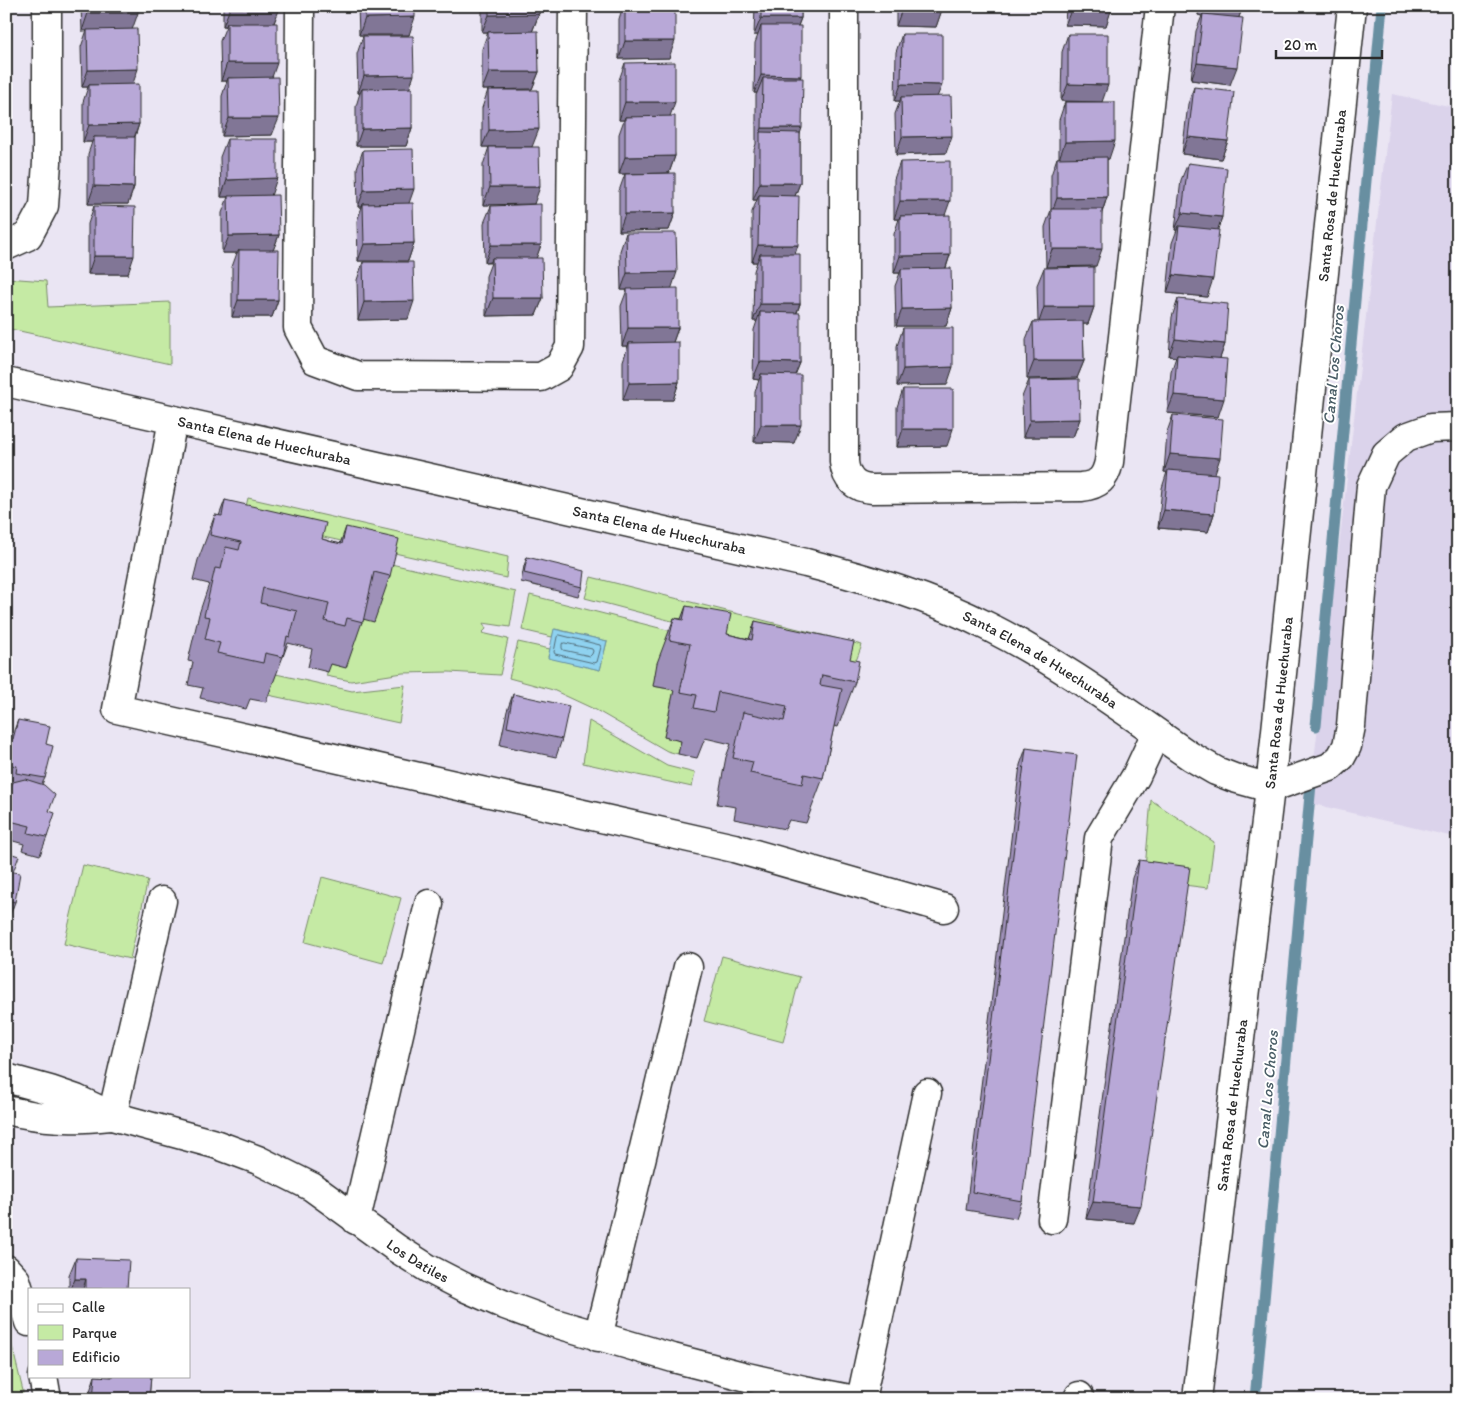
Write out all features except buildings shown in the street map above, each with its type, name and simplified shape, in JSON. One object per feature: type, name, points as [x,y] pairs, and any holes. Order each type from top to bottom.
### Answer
[{"type":"street","points":[[6,246],[28,236],[44,206],[47,162],[47,6]]},
{"type":"street","points":[[300,6],[298,328],[315,360],[358,376],[541,377],[559,367],[570,347],[574,6]]},
{"type":"street","points":[[844,6],[844,462],[845,472],[850,480],[856,486],[864,489],[1081,487],[1092,486],[1101,480],[1106,472],[1109,462],[1160,6]]},
{"type":"street","name":"Santa Rosa de Huechuraba","points":[[1197,1399],[1270,788],[1352,6]]},
{"type":"street","name":"Santa Elena de Huechuraba","points":[[6,382],[806,563],[894,588],[988,626],[1040,655],[1190,756],[1216,771],[1270,788]]},
{"type":"street","points":[[173,420],[117,710],[734,848],[944,908]]},
{"type":"street","points":[[1270,788],[1330,767],[1341,757],[1347,746],[1351,726],[1371,486],[1386,454],[1406,437],[1430,428],[1458,427]]},
{"type":"street","points":[[1052,1219],[1099,838],[1136,776],[1156,732]]},
{"type":"street","points":[[6,1110],[49,1118],[81,1119],[112,1116],[162,901]]},
{"type":"street","points":[[356,1220],[429,904]]},
{"type":"street","points":[[598,1337],[688,967]]},
{"type":"street","name":"Los Datiles","points":[[6,1078],[76,1099],[112,1116],[215,1144],[258,1160],[312,1187],[335,1202],[356,1220],[429,1269],[505,1305],[598,1337],[673,1358],[747,1377],[850,1399]]},
{"type":"street","points":[[861,1399],[927,1093]]},
{"type":"street","points":[[6,1269],[16,1280],[28,1319]]},
{"type":"street","points":[[43,1378],[47,1399]]},
{"type":"shaded area","points":[[1392,94],[1458,108],[1458,838],[1309,803]]},
{"type":"green space","points":[[6,278],[46,281],[48,307],[170,302],[170,364],[6,328]]},
{"type":"green space","points":[[248,498],[508,557],[506,578],[243,519]]},
{"type":"green space","points":[[333,551],[516,592],[510,627],[483,623],[486,629],[482,633],[508,639],[500,675],[449,672],[403,673],[351,681],[326,676],[330,664],[346,667]]},
{"type":"green space","points":[[591,577],[862,645],[853,669],[585,598]]},
{"type":"green space","points":[[530,595],[726,645],[653,686],[674,690],[664,737],[681,741],[678,754],[667,751],[596,710],[553,690],[509,678],[518,642],[550,649],[548,657],[600,670],[607,641],[555,629],[552,637],[522,630]]},
{"type":"green space","points":[[276,674],[352,691],[405,685],[399,723],[268,695]]},
{"type":"green space","points":[[589,721],[667,766],[695,773],[692,787],[583,763]]},
{"type":"green space","points":[[1151,800],[1214,842],[1208,888],[1144,880]]},
{"type":"green space","points":[[83,865],[148,880],[130,959],[64,944]]},
{"type":"green space","points":[[322,877],[401,898],[383,963],[305,942]]},
{"type":"green space","points":[[722,956],[800,977],[783,1042],[704,1021]]},
{"type":"green space","points":[[6,1321],[23,1391],[23,1399],[6,1399]]},
{"type":"water","points":[[554,629],[607,641],[600,670],[548,658]]},
{"type":"waterway","name":"Canal Los Choros","points":[[1316,726],[1382,6]]},
{"type":"waterway","name":"Canal Los Choros","points":[[1255,1399],[1311,784]]}]
